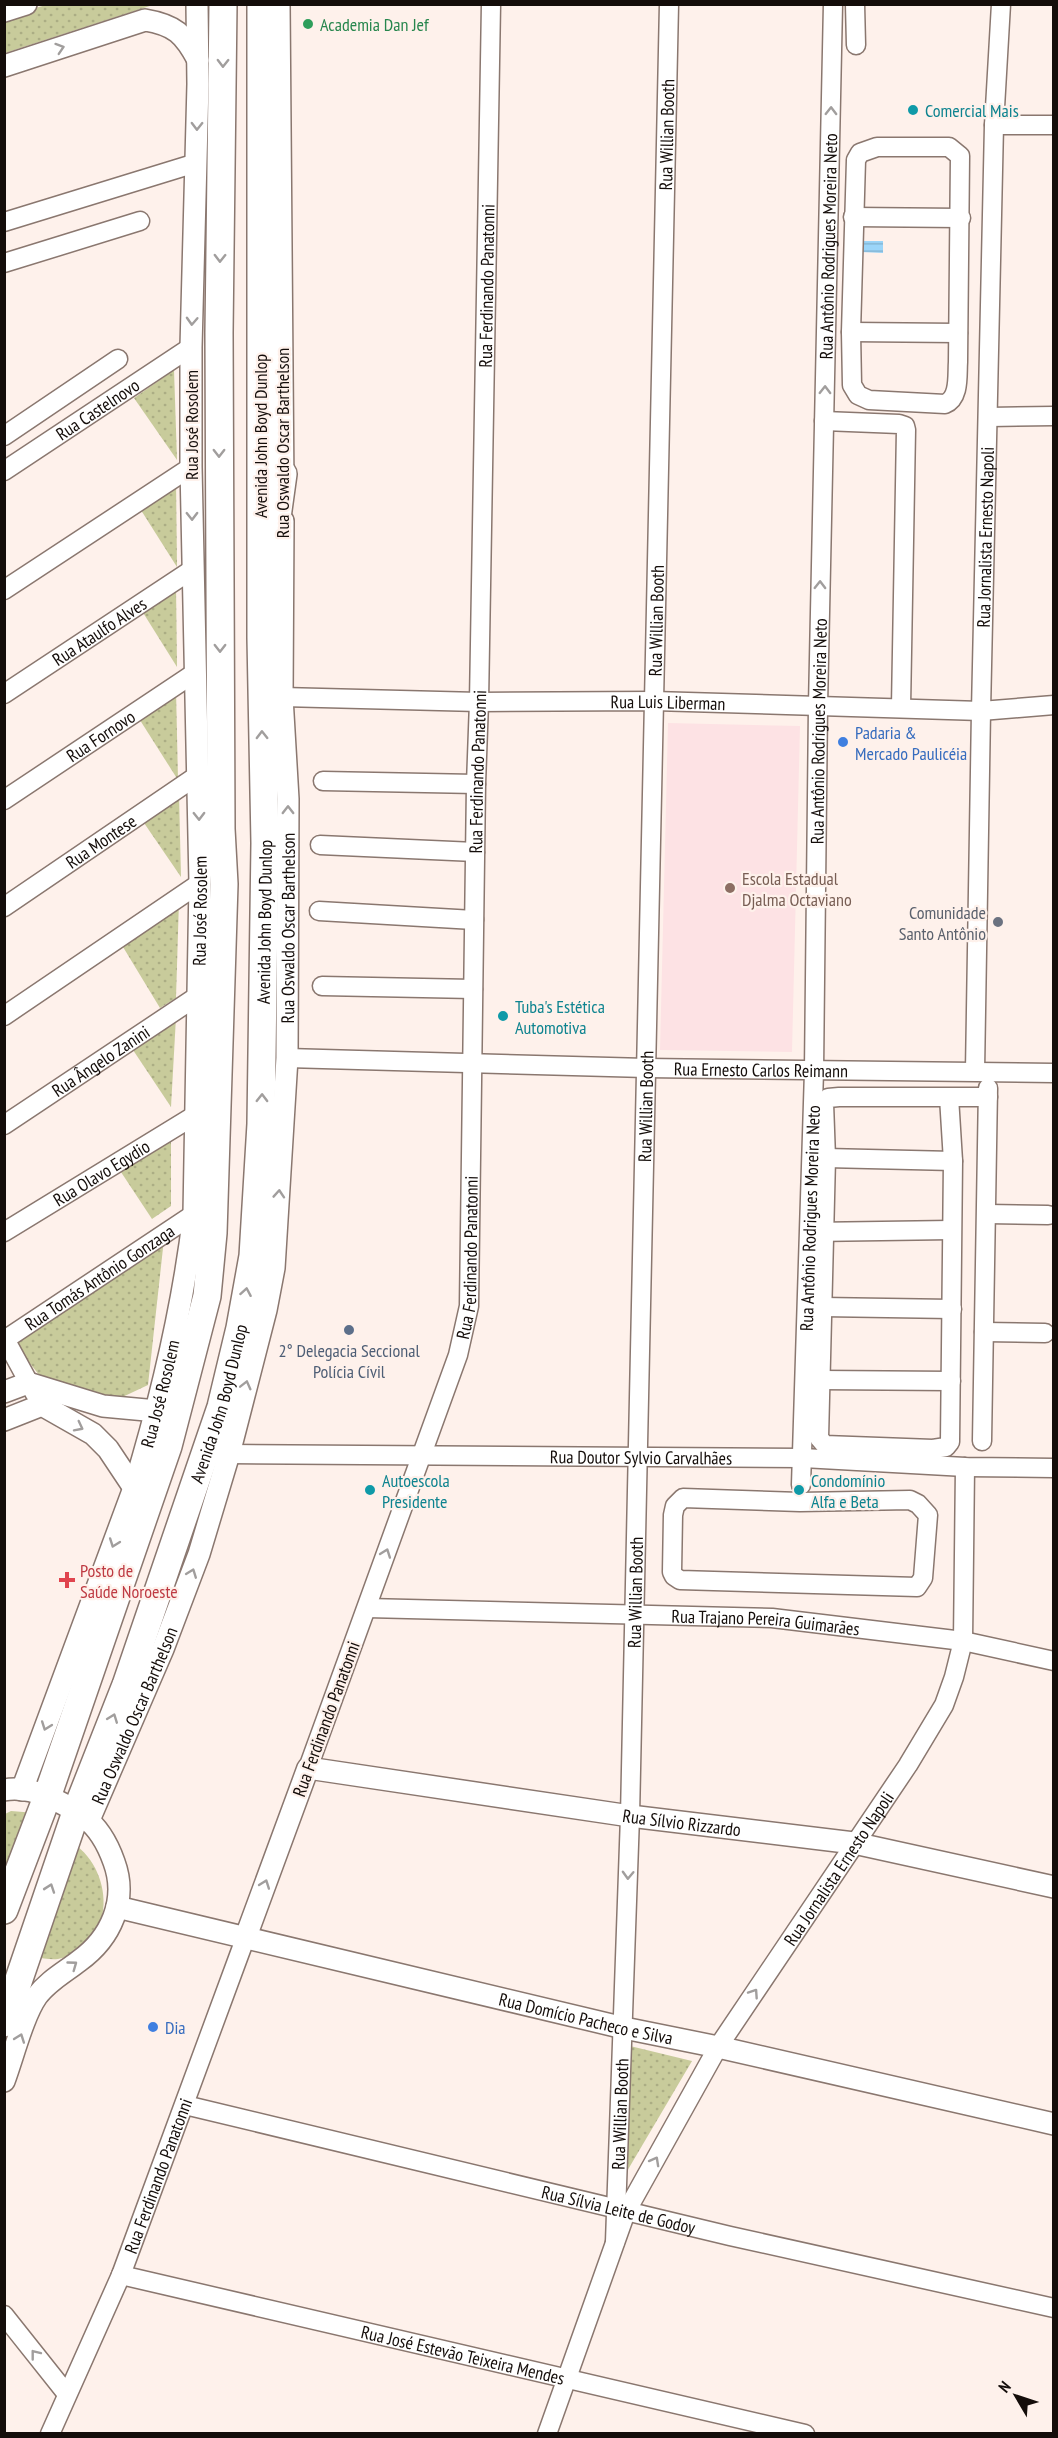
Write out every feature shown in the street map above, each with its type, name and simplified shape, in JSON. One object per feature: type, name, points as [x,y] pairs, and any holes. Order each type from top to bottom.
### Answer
[{"type":"main road","name":"Avenida John Boyd Dunlop","points":[[4,1910],[24,1792],[168,1446],[207,1296],[213,1233],[224,884],[221,830],[219,333],[224,4]]},
{"type":"main road","name":"Avenida John Boyd Dunlop","points":[[4,2023],[82,1816],[221,1407],[240,1328],[253,1256],[261,1124],[265,854],[261,638],[261,4]]},
{"type":"main road","points":[[261,638],[283,474]]},
{"type":"street","points":[[4,11],[26,4]]},
{"type":"street","name":"Rua José Rosolem","points":[[24,1792],[134,1488],[157,1411],[188,1265],[194,1214],[197,1114],[196,997],[200,883],[191,467],[197,4]]},
{"type":"street","name":"Rua Oswaldo Oscar Barthelson","points":[[82,1816],[167,1638],[199,1554],[229,1454],[266,1310],[274,1268],[287,1058],[288,799],[282,697],[283,474],[279,4]]},
{"type":"street","name":"Rua Ferdinando Panatonni","points":[[50,2433],[121,2274],[185,2105],[458,1355],[469,1306],[476,784],[491,4]]},
{"type":"street","name":"Rua Willian Booth","points":[[621,2210],[669,4]]},
{"type":"street","name":"Rua Antônio Rodrigues Moreira Neto","points":[[800,1494],[816,1232],[814,1071],[818,706],[833,4]]},
{"type":"street","points":[[855,4],[856,45]]},
{"type":"street","name":"Rua Jornalista Ernesto Napoli","points":[[982,1441],[988,1097],[982,1071],[981,711],[994,125],[1001,4]]},
{"type":"street","points":[[4,66],[146,20],[165,24],[175,29],[186,40],[198,61]]},
{"type":"street","points":[[994,125],[1053,125]]},
{"type":"street","points":[[877,147],[949,147],[960,156],[962,163],[956,389],[950,403],[868,400],[858,395],[852,385],[850,332],[853,217],[856,160],[860,153],[877,147]]},
{"type":"street","points":[[4,222],[196,163]]},
{"type":"street","points":[[853,217],[961,218]]},
{"type":"street","points":[[4,263],[140,221]]},
{"type":"street","points":[[828,277],[852,277]]},
{"type":"street","points":[[850,332],[958,333]]},
{"type":"street","name":"Rua Castelnovo","points":[[4,471],[191,347]]},
{"type":"street","points":[[4,436],[118,359]]},
{"type":"street","points":[[989,411],[1053,405]]},
{"type":"street","points":[[989,411],[1053,416]]},
{"type":"street","points":[[824,421],[905,426],[901,707]]},
{"type":"street","points":[[4,590],[191,467]]},
{"type":"street","name":"Rua Ataulfo Alves","points":[[4,694],[193,569]]},
{"type":"street","name":"Rua Fornovo","points":[[4,800],[196,672]]},
{"type":"street","name":"Rua Luis Liberman","points":[[282,697],[479,702],[654,701],[981,711],[1053,705]]},
{"type":"street","name":"Rua Montese","points":[[4,907],[198,775]]},
{"type":"street","points":[[323,781],[476,784]]},
{"type":"street","points":[[320,845],[475,852]]},
{"type":"street","points":[[4,1016],[200,883]]},
{"type":"street","points":[[319,911],[474,920]]},
{"type":"street","points":[[322,986],[473,988]]},
{"type":"street","name":"Rua Ângelo Zanini","points":[[4,1125],[196,997]]},
{"type":"street","name":"Rua Ernesto Carlos Reimann","points":[[287,1058],[646,1068],[1053,1073]]},
{"type":"street","points":[[949,1096],[953,1161],[950,1442],[945,1447],[933,1449],[822,1443],[819,1438],[822,1307],[816,1232],[826,1158],[824,1107],[828,1098],[949,1096],[988,1097]]},
{"type":"street","name":"Rua Olavo Egydio","points":[[4,1232],[197,1114]]},
{"type":"street","points":[[826,1158],[953,1161]]},
{"type":"street","name":"Rua Tomás Antônio Gonzaga","points":[[5,1338],[194,1214]]},
{"type":"street","points":[[987,1214],[1048,1215]]},
{"type":"street","points":[[816,1232],[951,1230]]},
{"type":"street","points":[[822,1307],[952,1309]]},
{"type":"street","points":[[984,1332],[1045,1333]]},
{"type":"street","points":[[5,1338],[42,1405],[93,1434],[108,1449],[134,1488]]},
{"type":"street","points":[[820,1380],[951,1382]]},
{"type":"street","points":[[4,1392],[28,1383],[103,1406],[157,1411]]},
{"type":"street","points":[[4,1420],[42,1405]]},
{"type":"street","name":"Rua Doutor Sylvio Carvalhães","points":[[229,1454],[803,1458],[965,1467],[1053,1468]]},
{"type":"street","name":"Rua Jornalista Ernesto Napoli","points":[[547,2433],[615,2242],[621,2210],[718,2047],[944,1705],[963,1641],[965,1467]]},
{"type":"street","points":[[800,1494],[910,1500],[918,1504],[928,1515],[925,1568],[921,1584],[917,1587],[688,1581],[674,1576],[672,1566],[673,1515],[680,1499],[800,1494]]},
{"type":"street","name":"Rua Trajano Pereira Guimarães","points":[[367,1608],[772,1617],[963,1641],[1053,1661]]},
{"type":"street","name":"Rua Sílvio Rizzardo","points":[[308,1768],[630,1816],[854,1844],[1053,1887]]},
{"type":"street","points":[[4,2081],[32,2006],[44,1988],[97,1945],[113,1922],[120,1894],[118,1871],[105,1840],[82,1816],[24,1792]]},
{"type":"street","name":"Rua Domício Pacheco e Silva","points":[[117,1907],[624,2028],[718,2047],[1053,2124]]},
{"type":"street","name":"Rua Sílvia Leite de Godoy","points":[[185,2105],[621,2210],[1053,2308]]},
{"type":"street","name":"Rua José Estevão Teixeira Mendes","points":[[121,2274],[805,2433]]},
{"type":"street","points":[[4,2315],[66,2393]]},
{"type":"shaded area","name":"Escola Estadual Djalma Octaviano","points":[[668,723],[800,726],[792,1052],[660,1050]]},
{"type":"green space","points":[[46,5],[153,5],[5,53],[4,17]]},
{"type":"green space","points":[[174,370],[177,460],[134,398]]},
{"type":"green space","points":[[176,480],[177,567],[139,507]]},
{"type":"green space","points":[[176,586],[177,667],[142,611]]},
{"type":"green space","points":[[176,690],[178,780],[138,717]]},
{"type":"green space","points":[[179,794],[181,877],[142,820]]},
{"type":"green space","points":[[179,900],[176,998],[160,1008],[120,942]]},
{"type":"green space","points":[[176,1017],[171,1107],[131,1047]]},
{"type":"green space","points":[[171,1126],[171,1206],[152,1219],[115,1163]]},
{"type":"green space","points":[[164,1239],[148,1385],[114,1401],[43,1380],[14,1343]]},
{"type":"green space","points":[[11,1811],[36,1813],[5,1902],[5,1814]]},
{"type":"green space","points":[[73,1843],[87,1856],[97,1872],[103,1890],[103,1909],[99,1926],[91,1941],[77,1952],[58,1959],[35,1957]]},
{"type":"green space","points":[[630,2046],[692,2061],[623,2178]]},
{"type":"water","points":[[862,241],[883,241],[883,253],[861,252]]},
{"type":"place","name":"Academia Dan Jef","points":[[308,24]]},
{"type":"place","name":"Comercial Mais","points":[[913,110]]},
{"type":"place","name":"Padaria & Mercado Paulicéia","points":[[843,742]]},
{"type":"place","name":"Escola Estadual Djalma Octaviano","points":[[730,888]]},
{"type":"place","name":"Comunidade Santo Antônio","points":[[998,922]]},
{"type":"place","name":"Tuba's Estética Automotiva","points":[[503,1016]]},
{"type":"place","name":"2° Delegacia Seccional Polícia Cívil","points":[[349,1330]]},
{"type":"place","name":"Autoescola Presidente","points":[[370,1490]]},
{"type":"place","name":"Condomínio Alfa e Beta","points":[[799,1490]]},
{"type":"place","name":"Posto de Saúde Noroeste","points":[[67,1580]]},
{"type":"place","name":"Dia","points":[[153,2027]]}]
